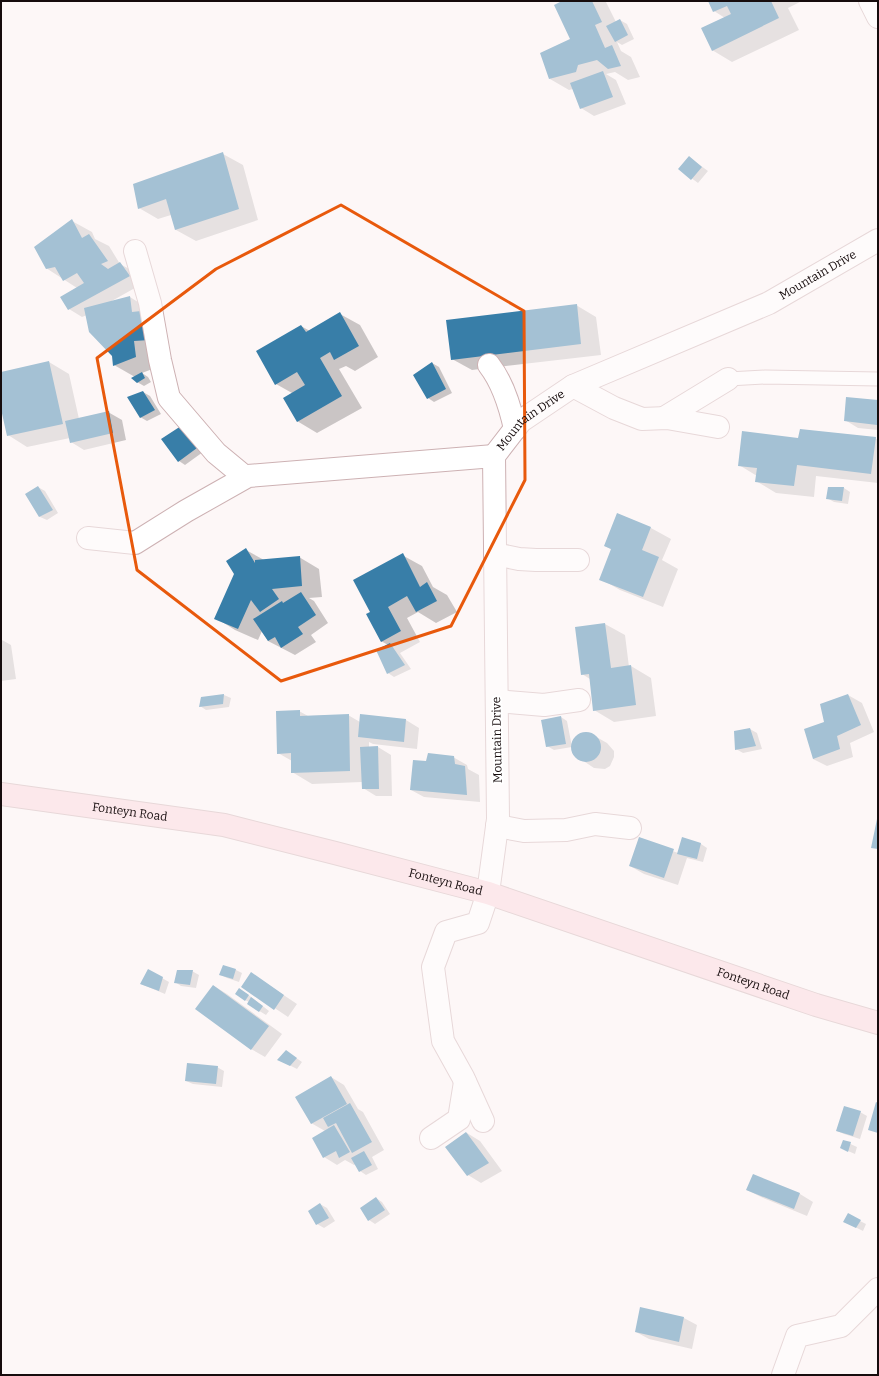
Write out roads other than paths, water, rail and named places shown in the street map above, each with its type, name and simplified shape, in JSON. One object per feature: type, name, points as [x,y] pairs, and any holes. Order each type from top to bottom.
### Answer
[{"type":"street","points":[[870,1],[878,17]]},
{"type":"street","name":"Mountain Drive","points":[[465,1082],[443,1041],[432,967],[446,932],[478,923],[488,893],[498,819],[494,456],[521,421],[573,386],[769,303],[878,240]]},
{"type":"street","points":[[135,251],[150,303],[160,360],[170,398],[216,454],[245,477]]},
{"type":"street","points":[[489,365],[501,384],[511,410],[515,429]]},
{"type":"street","points":[[664,418],[728,379]]},
{"type":"street","points":[[573,386],[614,408],[642,419],[664,418],[718,427]]},
{"type":"street","points":[[88,538],[135,543],[186,511],[248,476],[494,456]]},
{"type":"street","points":[[495,554],[519,559],[578,560]]},
{"type":"street","points":[[496,701],[544,705],[579,700]]},
{"type":"street","name":"Fonteyn Road","points":[[1,794],[224,825],[488,893],[816,1005],[878,1023]]},
{"type":"street","points":[[497,826],[524,831],[566,830],[595,824],[630,828]]},
{"type":"street","points":[[465,1082],[483,1121]]},
{"type":"street","points":[[431,1138],[459,1119],[465,1082]]},
{"type":"street","points":[[783,1375],[797,1336],[841,1326],[878,1289]]},
{"type":"lane","points":[[728,379],[765,377],[878,379]]}]
